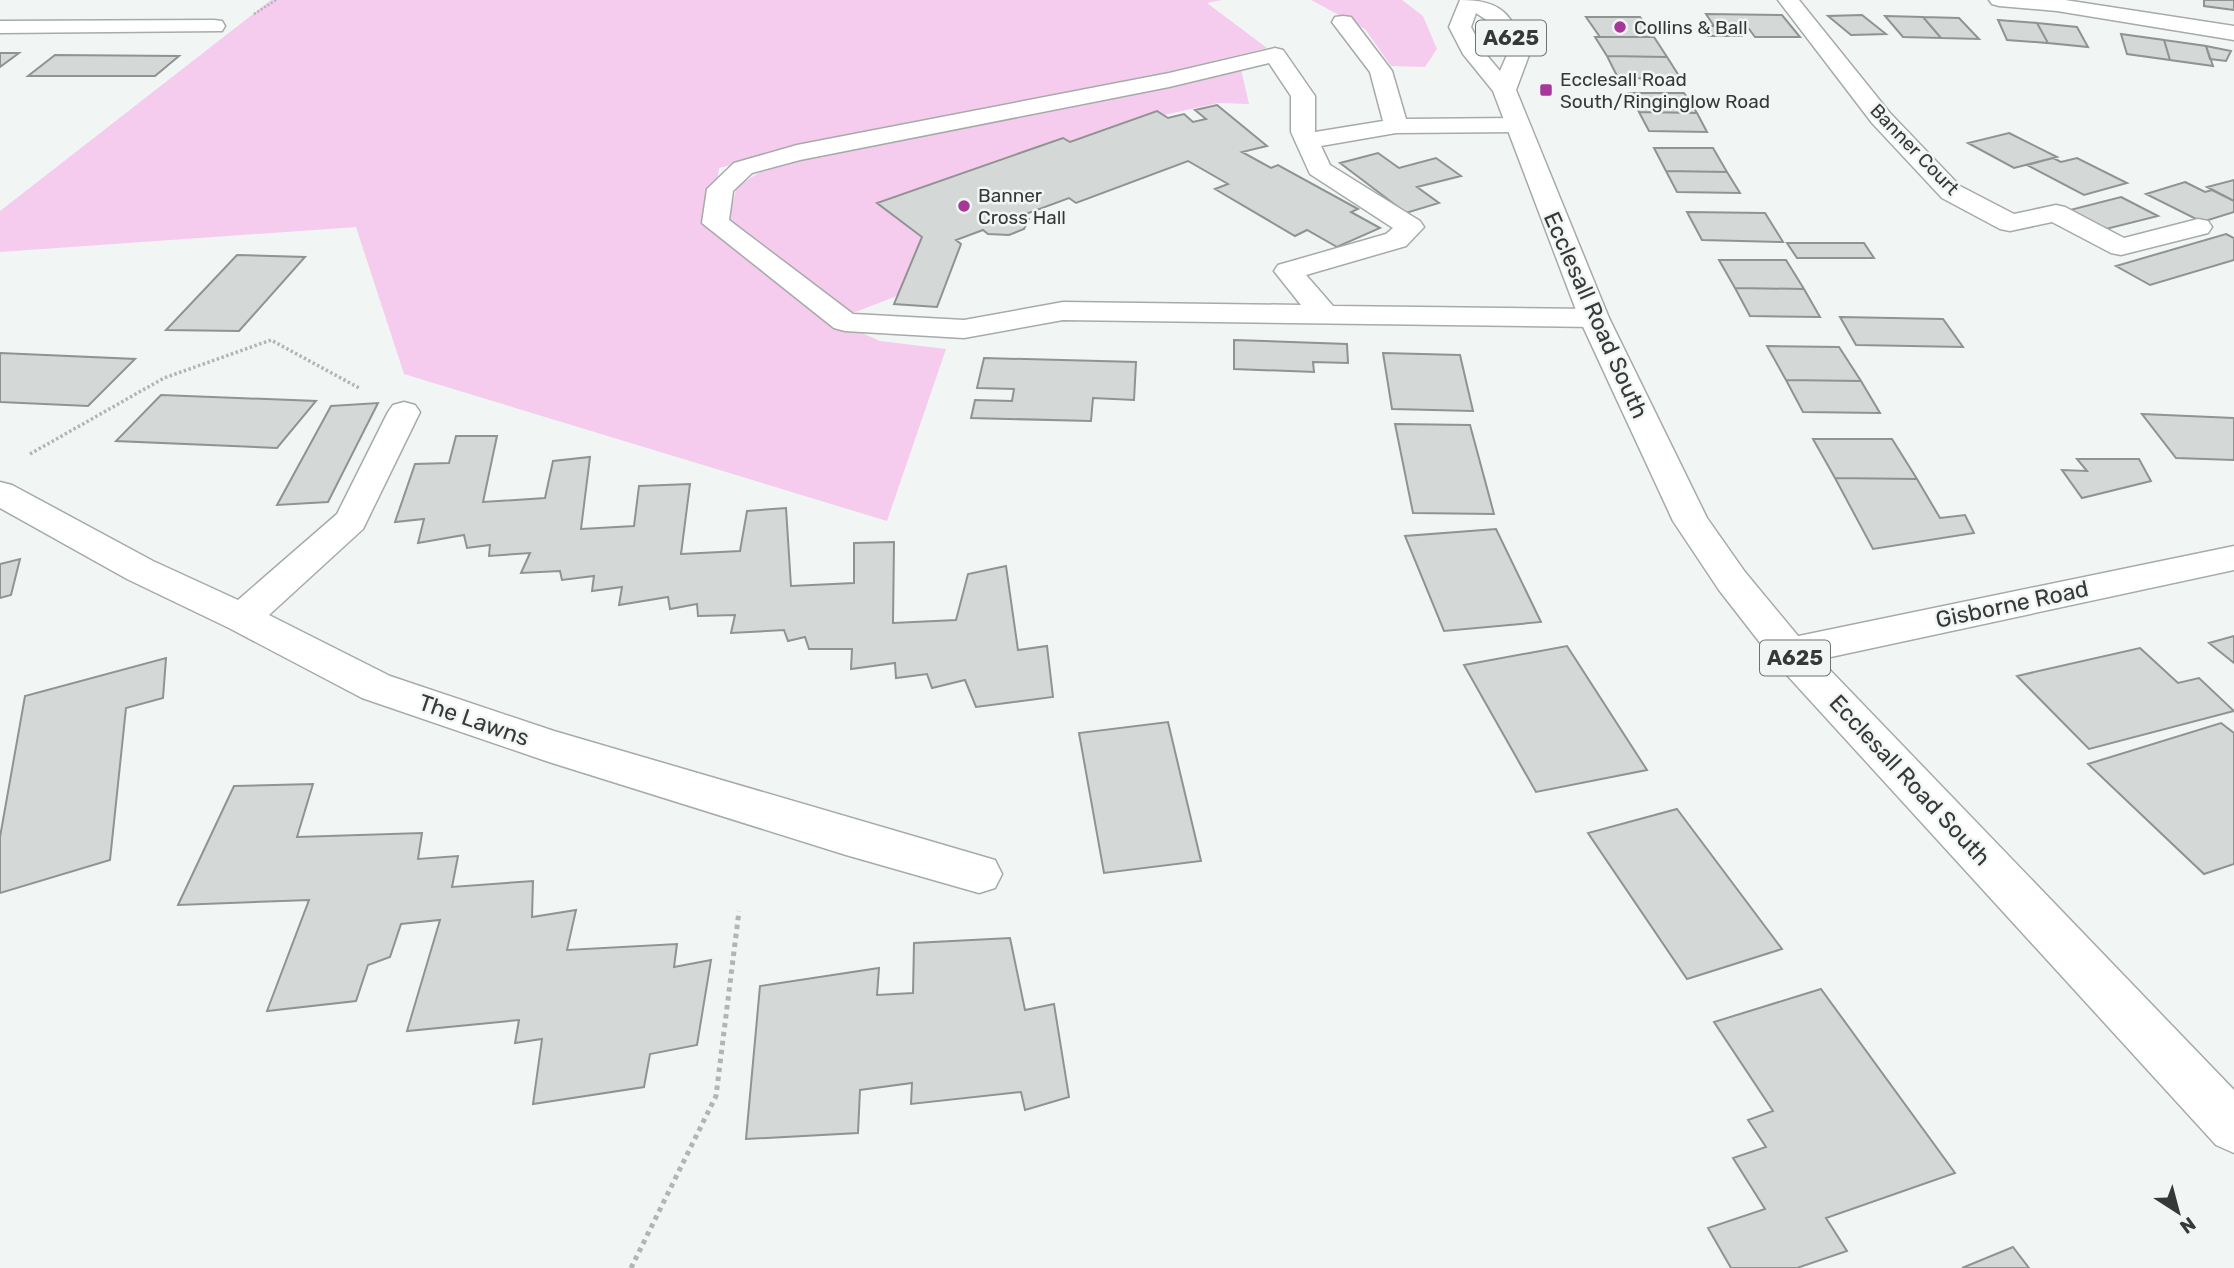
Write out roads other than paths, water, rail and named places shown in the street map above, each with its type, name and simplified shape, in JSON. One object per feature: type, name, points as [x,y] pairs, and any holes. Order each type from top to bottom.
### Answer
[{"type":"street","name":"Ecclesall Road South","points":[[1510,108],[1518,55],[1503,22],[1470,0],[1460,27],[1474,54],[1510,108],[1594,318],[1691,521],[1732,581],[1789,652],[2234,1126]]},
{"type":"street","name":"Banner Court","points":[[1788,0],[1881,118],[1951,192],[2010,222],[2056,213],[2121,247],[2198,227]]},
{"type":"street","points":[[1999,0],[2070,7],[2234,33]]},
{"type":"street","points":[[1343,22],[1381,71],[1396,126]]},
{"type":"street","points":[[0,27],[214,26]]},
{"type":"street","points":[[1324,314],[1288,271],[1396,240],[1410,227],[1319,169],[1303,132],[1303,96],[1275,55],[1169,80],[797,153],[743,168],[720,189],[715,223],[845,322],[964,329],[1063,311],[1594,318]]},
{"type":"street","points":[[1307,141],[1510,108]]},
{"type":"street","points":[[242,618],[351,521],[404,412]]},
{"type":"street","name":"The Lawns","points":[[0,493],[140,570],[242,618],[376,687],[562,750],[846,837],[979,874]]},
{"type":"street","name":"Gisborne Road","points":[[1789,652],[2234,558]]},
{"type":"place","name":"Collins & Ball","points":[[1620,27]]},
{"type":"place","name":"Ecclesall Road South/Ringinglow Road","points":[[1546,90]]},
{"type":"place","name":"Banner Cross Hall","points":[[964,206]]}]
